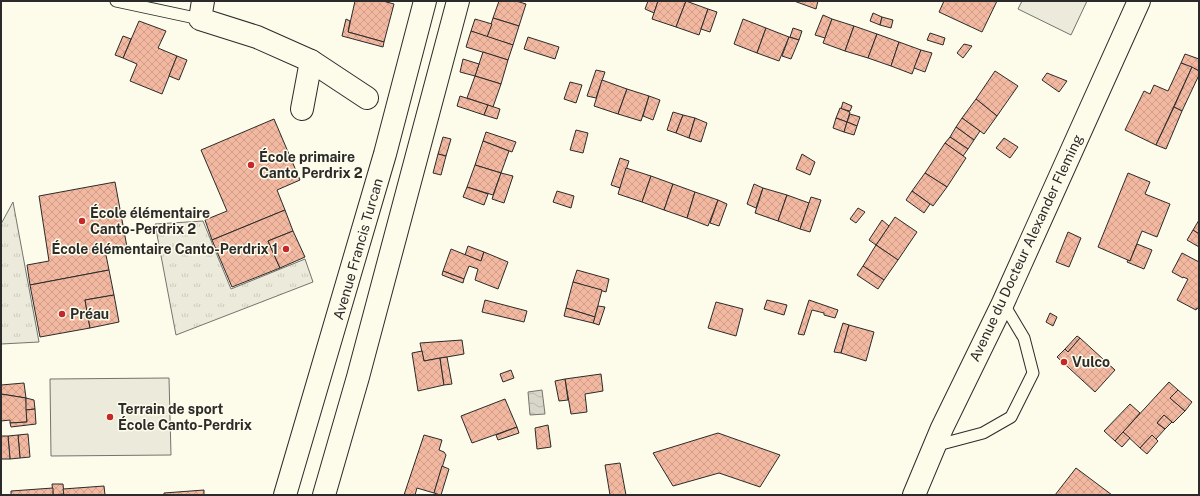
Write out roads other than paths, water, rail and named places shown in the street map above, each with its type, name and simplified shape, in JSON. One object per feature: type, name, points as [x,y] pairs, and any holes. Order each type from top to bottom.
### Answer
[{"type":"main road","name":"Avenue Francis Turcan","points":[[285,495],[385,154],[425,1]]},
{"type":"main road","points":[[324,495],[358,377],[458,1]]},
{"type":"main road","name":"Avenue du Docteur Alexander Fleming","points":[[914,495],[934,446],[1003,303],[1139,1]]},
{"type":"main road","points":[[202,10],[311,61],[367,98]]},
{"type":"main road","points":[[302,109],[311,61]]},
{"type":"lane","points":[[116,1],[202,10]]},
{"type":"lane","points":[[934,446],[983,433],[1011,417],[1033,373],[1024,338],[1003,303]]},
{"type":"water","points":[[542,390],[545,414],[530,415],[528,392]]},
{"type":"place","name":"École primaire Canto Perdrix 2","points":[[251,165]]},
{"type":"place","name":"École élémentaire Canto-Perdrix 2","points":[[82,221]]},
{"type":"place","name":"École élémentaire Canto-Perdrix 1","points":[[286,249]]},
{"type":"place","name":"Préau","points":[[62,314]]},
{"type":"place","name":"Vulco","points":[[1064,362]]},
{"type":"place","name":"Terrain de sport École Canto-Perdrix","points":[[110,417]]}]
